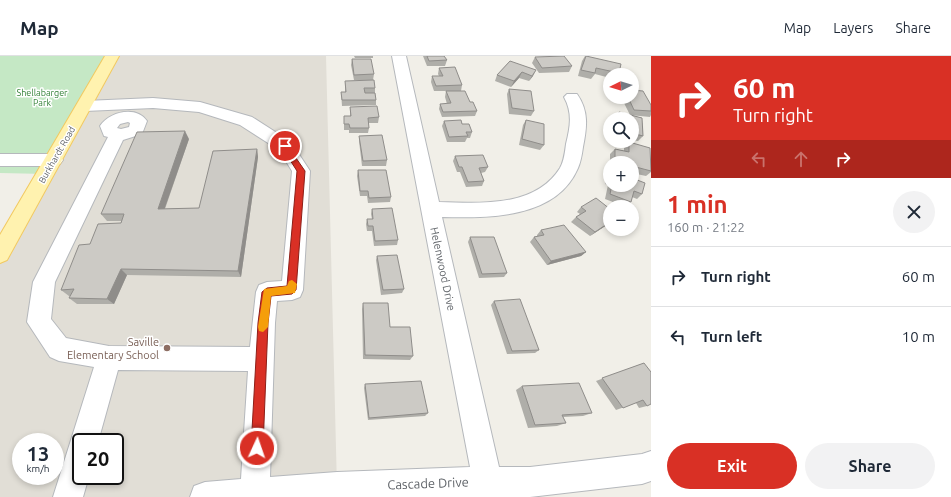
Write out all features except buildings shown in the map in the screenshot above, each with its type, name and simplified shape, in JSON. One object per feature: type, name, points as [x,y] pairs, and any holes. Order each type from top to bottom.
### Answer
[{"type":"main road","name":"Burkhardt Road","points":[[0,254],[112,56]]},
{"type":"street","name":"Helenwood Drive","points":[[399,56],[488,482]]},
{"type":"street","points":[[431,210],[479,210],[502,208],[533,201],[546,194],[561,182],[569,170],[579,125],[579,112],[572,97]]},
{"type":"street","points":[[255,493],[267,292],[292,290],[301,171],[285,146],[246,121],[200,107],[153,103],[129,110],[108,126],[110,132],[117,135],[44,282],[40,322],[59,349],[109,358],[262,359]]},
{"type":"street","points":[[85,106],[129,110]]},
{"type":"street","points":[[0,160],[54,160]]},
{"type":"street","points":[[87,433],[109,358]]},
{"type":"street","name":"Cascade Drive","points":[[205,497],[345,487],[456,482],[530,482],[642,469],[651,466]]},
{"type":"street","points":[[68,497],[72,483]]},
{"type":"shaded area","name":"Saville Elementary School","points":[[112,56],[326,56],[337,487],[205,497],[0,497],[0,254]]},
{"type":"green space","name":"Shellabarger Park","points":[[0,56],[112,56],[46,174],[0,173]]},
{"type":"slow traffic","points":[[263,327],[267,292],[292,290],[292,284]]},
{"type":"place","name":"Saville Elementary School","points":[[167,348]]},
{"type":"route","points":[[257,448],[263,323],[267,292],[292,290],[301,171],[285,146]]}]
